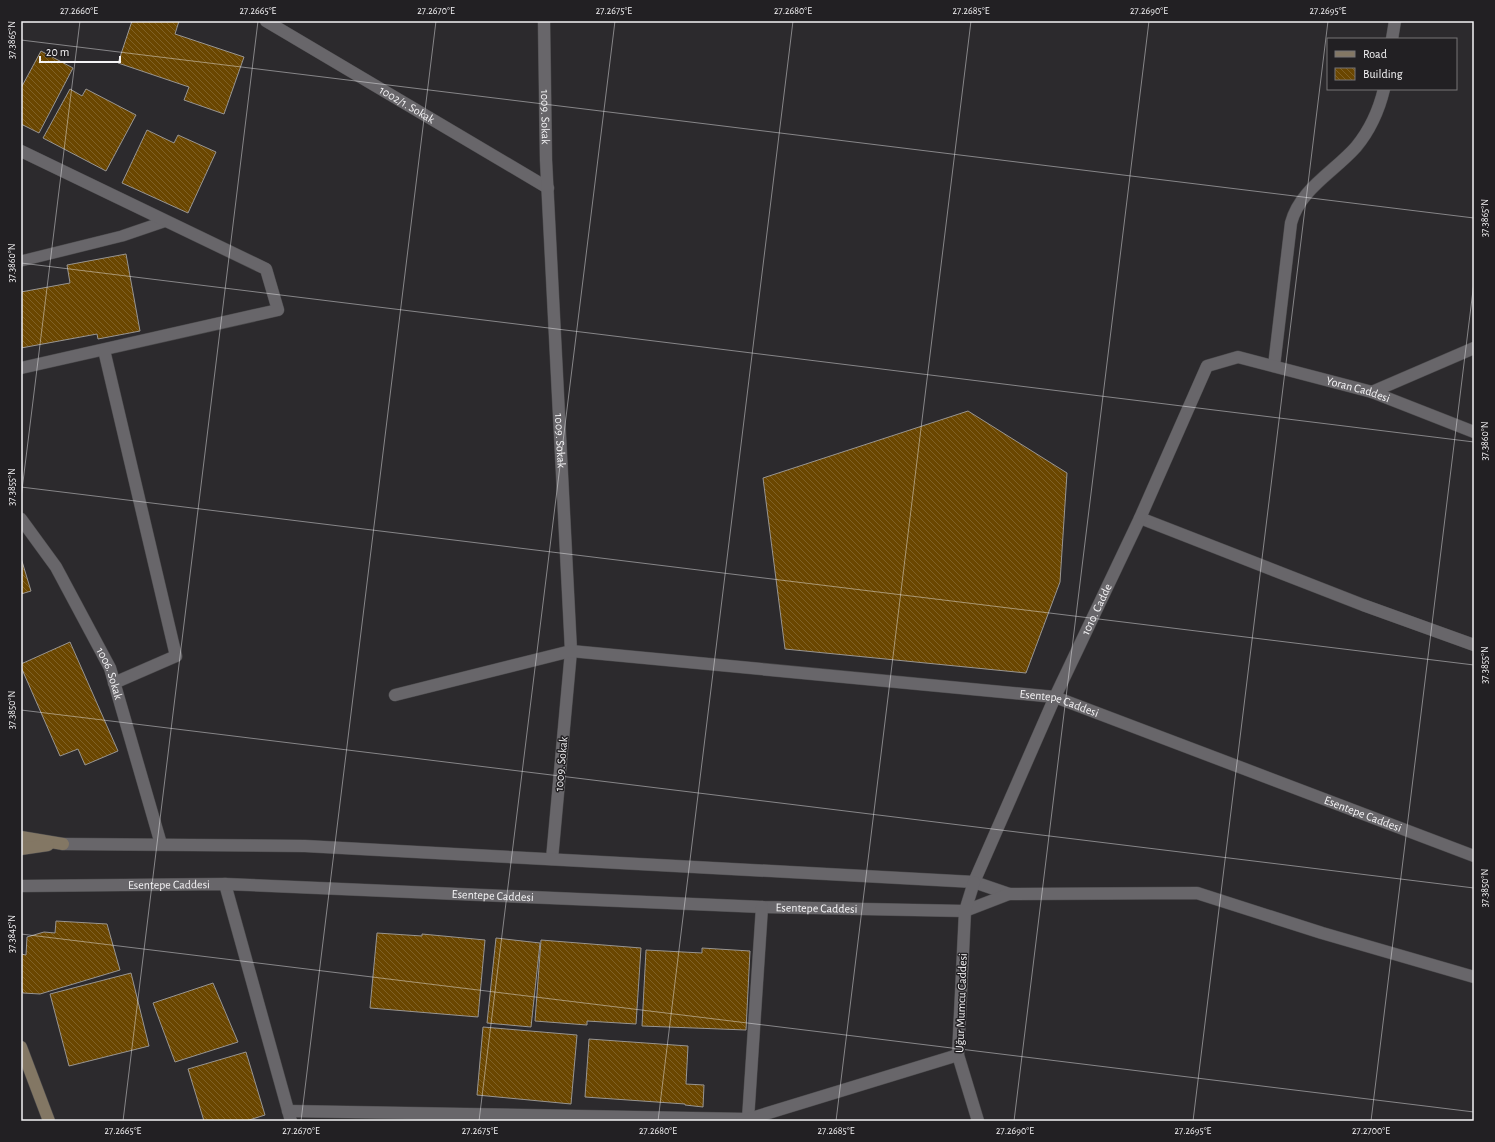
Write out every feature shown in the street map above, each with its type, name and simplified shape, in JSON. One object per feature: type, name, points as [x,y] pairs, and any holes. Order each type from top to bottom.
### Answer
[{"type":"main road","points":[[21,837],[63,844]]},
{"type":"main road","points":[[21,849],[63,844]]},
{"type":"main road","points":[[21,1047],[49,1121]]},
{"type":"street","name":"1002/1. Sokak","points":[[267,21],[548,188]]},
{"type":"street","name":"1009. Sokak","points":[[544,21],[546,160],[571,651],[552,859]]},
{"type":"street","points":[[1392,38],[1395,21]]},
{"type":"street","points":[[1274,366],[1291,223],[1294,213],[1304,195],[1356,146],[1368,129],[1378,110],[1384,90]]},
{"type":"street","points":[[21,151],[266,269],[278,310],[21,368]]},
{"type":"street","points":[[1372,392],[1474,348]]},
{"type":"street","points":[[104,350],[176,656],[114,683]]},
{"type":"street","name":"Yoran Caddesi","points":[[1238,357],[1372,392],[1474,432]]},
{"type":"street","name":"1010. Cadde","points":[[974,882],[1055,697],[1140,518],[1207,366],[1238,357]]},
{"type":"street","points":[[1140,518],[1363,605],[1474,645]]},
{"type":"street","name":"1006. Sokak","points":[[21,519],[56,567],[110,668],[161,844]]},
{"type":"street","name":"Esentepe Caddesi","points":[[395,695],[571,651],[1055,697],[1474,856]]},
{"type":"street","points":[[63,844],[305,846],[552,859],[974,882],[1009,894],[1198,893],[1322,933],[1474,977]]},
{"type":"street","name":"Uğur Mumcu Caddesi","points":[[974,882],[965,911],[958,1055],[978,1121]]},
{"type":"street","points":[[225,884],[290,1116],[744,1120],[958,1055]]},
{"type":"street","name":"Esentepe Caddesi","points":[[21,886],[225,884],[762,906],[965,911]]},
{"type":"street","points":[[965,911],[1009,894]]},
{"type":"street","points":[[744,1120],[762,906]]},
{"type":"lane","points":[[21,261],[122,236],[166,221]]},
{"type":"building","points":[[132,21],[179,21],[175,34],[244,57],[224,114],[184,100],[189,87],[118,63]]},
{"type":"building","points":[[41,51],[73,68],[39,133],[21,124],[21,88]]},
{"type":"building","points":[[70,89],[82,96],[86,89],[136,115],[106,171],[43,138]]},
{"type":"building","points":[[147,130],[174,143],[178,135],[216,152],[188,213],[122,183]]},
{"type":"building","points":[[126,254],[140,331],[98,339],[97,334],[21,348],[21,292],[70,283],[67,265]]},
{"type":"building","points":[[968,411],[1067,473],[1060,582],[1026,673],[785,649],[763,478]]},
{"type":"building","points":[[21,558],[31,591],[21,594]]},
{"type":"building","points":[[70,642],[118,751],[85,765],[78,749],[60,756],[21,667],[21,664]]},
{"type":"building","points":[[56,921],[107,924],[120,970],[40,994],[23,993],[21,987],[21,954],[26,955],[27,937],[44,932],[55,933]]},
{"type":"building","points":[[377,933],[422,936],[422,934],[485,940],[478,1017],[370,1008]]},
{"type":"building","points":[[496,938],[540,943],[531,1027],[487,1023]]},
{"type":"building","points":[[541,940],[641,948],[636,1024],[587,1021],[587,1025],[535,1021]]},
{"type":"building","points":[[702,948],[750,951],[746,1030],[642,1026],[646,950],[702,953]]},
{"type":"building","points":[[131,973],[149,1046],[69,1066],[50,994]]},
{"type":"building","points":[[213,983],[238,1042],[175,1062],[153,1003]]},
{"type":"building","points":[[483,1027],[577,1035],[571,1104],[477,1095]]},
{"type":"building","points":[[589,1039],[688,1046],[686,1084],[704,1085],[703,1107],[685,1104],[585,1097]]},
{"type":"building","points":[[246,1052],[265,1115],[246,1121],[204,1121],[188,1069]]}]
